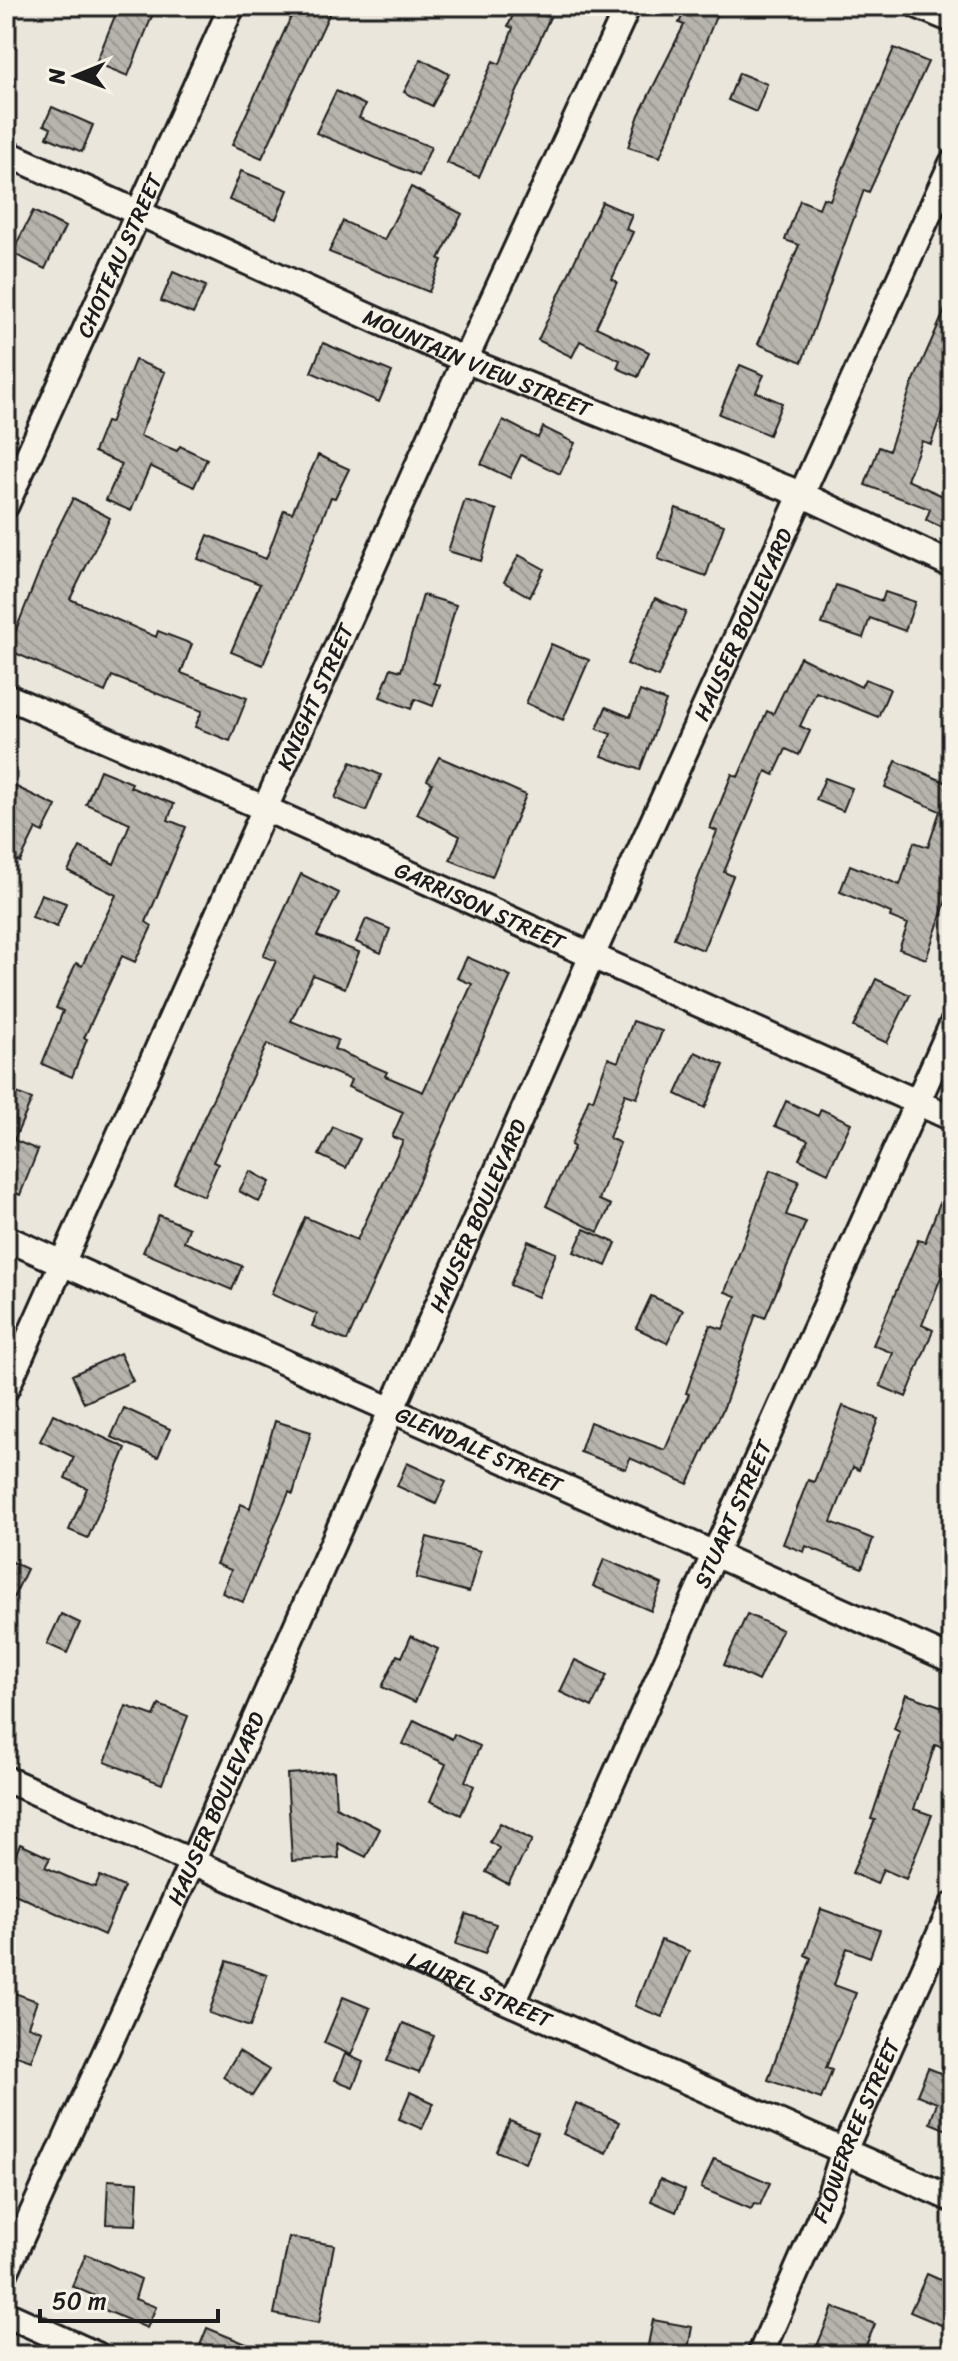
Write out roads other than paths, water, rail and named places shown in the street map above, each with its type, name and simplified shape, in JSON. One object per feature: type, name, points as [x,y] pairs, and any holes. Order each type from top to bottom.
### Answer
[{"type":"street","name":"CHOTEAU STREET","points":[[6,505],[232,6]]},
{"type":"street","name":"KNIGHT STREET","points":[[6,1389],[465,360],[628,6]]},
{"type":"street","points":[[918,6],[952,20]]},
{"type":"street","name":"MOUNTAIN VIEW STREET","points":[[6,153],[465,360],[803,495],[952,565]]},
{"type":"street","name":"HAUSER BOULEVARD","points":[[6,2271],[192,1862],[389,1408],[952,163]]},
{"type":"street","name":"GARRISON STREET","points":[[6,696],[266,809],[952,1118]]},
{"type":"street","name":"STUART STREET","points":[[513,2003],[952,1025]]},
{"type":"street","name":"GLENDALE STREET","points":[[6,1238],[952,1660]]},
{"type":"street","name":"LAUREL STREET","points":[[6,1779],[952,2199]]},
{"type":"street","name":"FLOWERREE STREET","points":[[760,2355],[829,2197],[843,2153],[952,1906]]},
{"type":"street","points":[[6,2314],[97,2355]]}]
